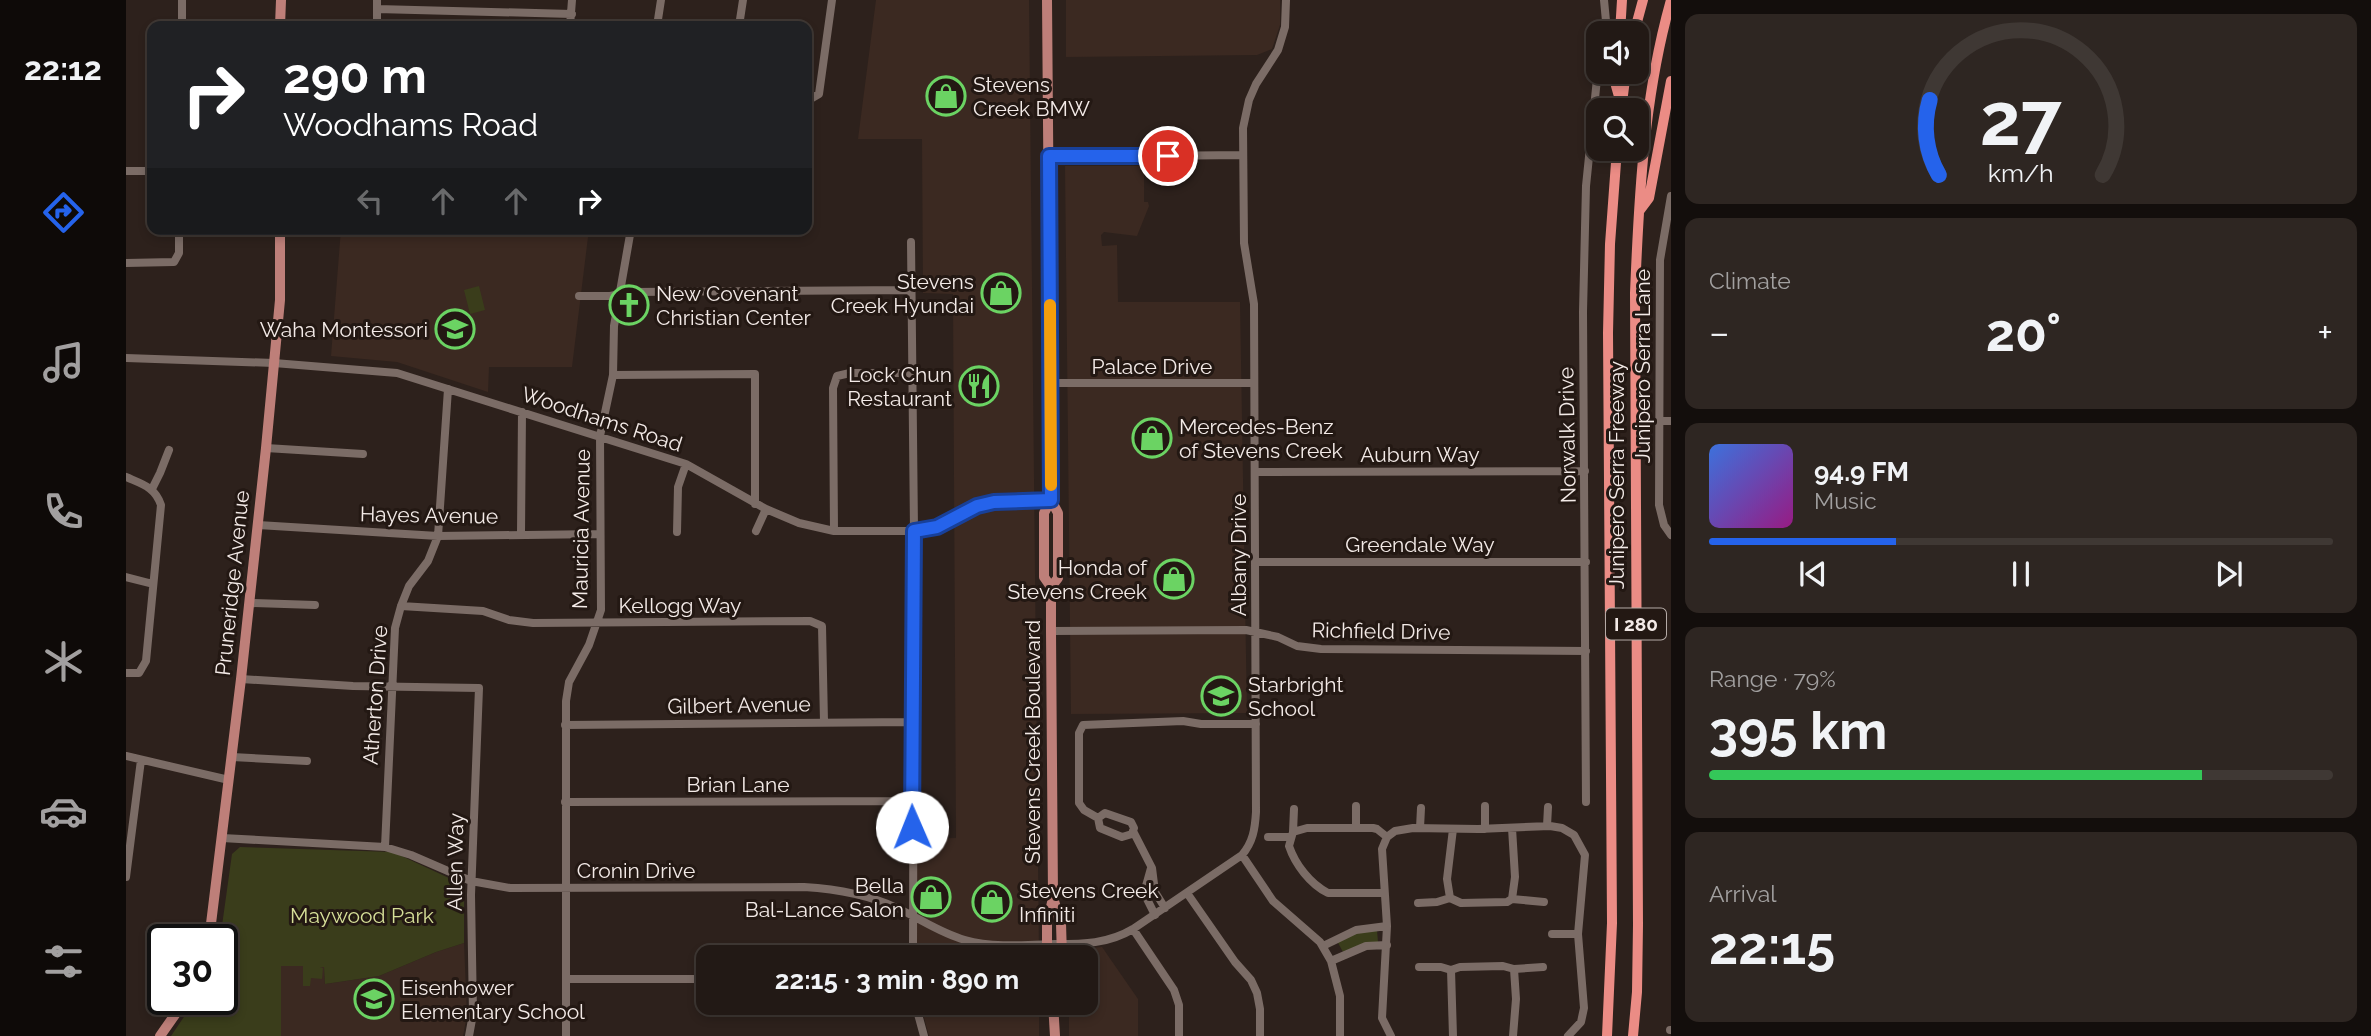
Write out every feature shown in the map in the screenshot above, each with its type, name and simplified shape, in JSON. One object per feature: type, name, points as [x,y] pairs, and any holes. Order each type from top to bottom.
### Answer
[{"type":"highway","points":[[1621,21],[1622,0]]},
{"type":"highway","points":[[1637,21],[1643,0]]},
{"type":"highway","name":"Junipero Serra Freeway","points":[[1633,1036],[1637,959],[1634,334],[1639,212],[1653,73],[1671,0]]},
{"type":"highway","points":[[1639,212],[1648,198],[1671,81]]},
{"type":"highway","name":"Junipero Serra Freeway","points":[[1607,1036],[1612,934],[1608,344],[1610,244],[1616,161]]},
{"type":"main road","points":[[280,21],[281,0]]},
{"type":"main road","name":"Stevens Creek Boulevard","points":[[1047,0],[1051,500],[1058,513],[1058,578],[1051,587],[1053,898],[1047,924],[1047,944]]},
{"type":"main road","name":"Pruneridge Avenue","points":[[211,924],[242,680],[266,448],[280,300],[280,235]]},
{"type":"main road","name":"Stevens Creek Boulevard","points":[[1053,898],[1061,923],[1062,944]]},
{"type":"main road","points":[[160,1036],[175,1015]]},
{"type":"main road","points":[[1055,1015],[1055,1036]]},
{"type":"street","points":[[182,0],[182,21]]},
{"type":"street","points":[[571,21],[572,0]]},
{"type":"street","points":[[658,21],[661,0]]},
{"type":"street","points":[[740,21],[743,0]]},
{"type":"street","points":[[812,98],[819,94],[832,0]]},
{"type":"street","name":"Albany Drive","points":[[1242,855],[1249,846],[1256,825],[1253,291],[1244,243],[1245,113],[1256,84],[1278,50],[1285,27],[1286,0]]},
{"type":"street","points":[[1604,0],[1606,21]]},
{"type":"street","points":[[377,4],[572,13]]},
{"type":"street","name":"Norwalk Drive","points":[[1586,802],[1583,312],[1586,186],[1596,84]]},
{"type":"street","points":[[1049,156],[1244,155]]},
{"type":"street","points":[[126,171],[147,171]]},
{"type":"street","name":"Junipero Serra Lane","points":[[1671,196],[1658,326],[1659,505],[1664,525],[1671,536]]},
{"type":"street","points":[[126,263],[174,262],[179,253],[179,235]]},
{"type":"street","name":"Mauricia Avenue","points":[[566,1036],[566,701],[569,682],[589,645],[601,610],[600,436],[613,375],[614,326],[630,235]]},
{"type":"street","points":[[911,242],[914,531],[911,801],[913,945]]},
{"type":"street","points":[[579,296],[610,296],[620,293],[911,290]]},
{"type":"street","name":"Woodhams Road","points":[[126,358],[274,363],[386,372],[686,464],[766,509],[799,523],[834,531],[914,531],[937,527],[977,506],[994,502],[1051,500]]},
{"type":"street","points":[[834,531],[833,388],[837,376],[850,373],[912,373]]},
{"type":"street","points":[[613,375],[755,374],[755,504]]},
{"type":"street","name":"Palace Drive","points":[[1051,383],[1254,383]]},
{"type":"street","name":"Atherton Drive","points":[[384,846],[395,628],[410,586],[428,561],[438,536],[448,389]]},
{"type":"street","points":[[520,534],[522,412]]},
{"type":"street","points":[[1659,421],[1671,421]]},
{"type":"street","points":[[266,448],[363,454]]},
{"type":"street","points":[[152,489],[169,450]]},
{"type":"street","points":[[677,532],[678,487],[686,464]]},
{"type":"street","name":"Auburn Way","points":[[1255,472],[1585,471]]},
{"type":"street","points":[[126,477],[152,489],[158,495],[161,505],[146,661],[139,673],[126,673]]},
{"type":"street","points":[[756,531],[766,509]]},
{"type":"street","name":"Hayes Avenue","points":[[258,525],[438,536],[600,534]]},
{"type":"street","name":"Greendale Way","points":[[1255,562],[1586,562]]},
{"type":"street","points":[[126,577],[153,584]]},
{"type":"street","points":[[250,603],[315,605]]},
{"type":"street","name":"Kellogg Way","points":[[401,606],[483,611],[509,620],[533,623],[810,621],[822,626],[824,722]]},
{"type":"street","name":"Richfield Drive","points":[[1051,631],[1235,630],[1278,637],[1297,646],[1321,649],[1586,651]]},
{"type":"street","points":[[242,680],[391,684]]},
{"type":"street","name":"Allen Way","points":[[391,684],[479,688],[471,881],[473,1014],[469,1036]]},
{"type":"street","points":[[1133,831],[1126,837],[1100,828],[1098,818],[1084,810],[1079,803],[1079,733],[1083,725],[1183,721],[1201,724],[1256,724]]},
{"type":"street","name":"Gilbert Avenue","points":[[565,725],[912,722]]},
{"type":"street","points":[[126,756],[229,780]]},
{"type":"street","points":[[232,757],[307,761]]},
{"type":"street","points":[[126,877],[141,760]]},
{"type":"street","name":"Brian Lane","points":[[565,802],[911,801]]},
{"type":"street","points":[[1356,806],[1356,828]]},
{"type":"street","points":[[1485,806],[1485,829]]},
{"type":"street","points":[[1547,826],[1548,807]]},
{"type":"street","points":[[1420,808],[1420,828]]},
{"type":"street","points":[[1294,809],[1289,846],[1310,881],[1320,889],[1336,893],[1384,893]]},
{"type":"street","points":[[1098,818],[1109,813],[1131,822],[1154,872],[1144,893],[1155,915]]},
{"type":"street","points":[[1389,1035],[1382,1018],[1387,926],[1381,860],[1387,837],[1403,829],[1547,826],[1562,828],[1574,835],[1585,855],[1578,934],[1584,1008],[1581,1022],[1568,1036]]},
{"type":"street","points":[[1268,837],[1292,834],[1307,828],[1356,828],[1377,829],[1387,837]]},
{"type":"street","points":[[1512,828],[1515,877],[1512,900]]},
{"type":"street","points":[[1450,898],[1447,879],[1452,829]]},
{"type":"street","name":"Cronin Drive","points":[[222,838],[384,846],[471,881],[510,888],[836,889],[866,896],[913,916],[940,932],[977,943],[1047,944]]},
{"type":"street","points":[[1047,944],[1107,941],[1155,915],[1242,855],[1273,901],[1322,946],[1331,961],[1339,996],[1340,1036]]},
{"type":"street","points":[[1150,882],[1165,908]]},
{"type":"street","points":[[1187,893],[1235,962],[1251,980],[1260,1009],[1260,1036]]},
{"type":"street","points":[[1418,903],[1450,898],[1461,903],[1512,900],[1544,902]]},
{"type":"street","points":[[1322,946],[1356,930],[1387,926]]},
{"type":"street","points":[[1133,929],[1174,990],[1179,1004],[1179,1036]]},
{"type":"street","points":[[1552,934],[1578,934]]},
{"type":"street","points":[[1331,961],[1357,949],[1387,945]]},
{"type":"street","points":[[1419,967],[1451,970],[1460,967],[1543,967]]},
{"type":"street","points":[[1513,1036],[1516,999],[1514,969]]},
{"type":"street","points":[[1451,970],[1453,1036]]},
{"type":"street","points":[[566,979],[696,979]]},
{"type":"street","points":[[918,1015],[924,1036]]},
{"type":"shaded area","points":[[876,0],[1029,0],[1039,945],[917,945],[916,839],[956,838],[953,294],[923,293],[922,139],[858,139]]},
{"type":"shaded area","points":[[1066,0],[1280,0],[1280,25],[1272,49],[1257,55],[1066,57]]},
{"type":"shaded area","points":[[1065,166],[1141,166],[1140,171],[1144,171],[1144,202],[1148,202],[1149,206],[1137,236],[1104,232],[1101,235],[1102,246],[1117,245],[1118,302],[1240,302],[1247,713],[1071,714]]},
{"type":"shaded area","name":"Waha Montessori","points":[[341,235],[588,235],[572,367],[489,367],[488,392],[397,362],[331,356]]},
{"type":"shaded area","name":"Eisenhower Elementary School","points":[[464,943],[467,1015],[463,1036],[281,1036],[281,966],[324,966],[325,984],[379,976]]},
{"type":"shaded area","points":[[1098,947],[1102,947],[1138,999],[1138,1036],[1069,1036],[1069,1015],[1098,1015]]},
{"type":"shaded area","points":[[923,1015],[1039,1015],[1039,1036],[929,1036]]},
{"type":"green space","points":[[479,286],[485,310],[470,314],[464,290]]},
{"type":"green space","name":"Maywood Park","points":[[240,847],[393,852],[464,885],[464,943],[379,976],[325,984],[324,967],[320,967],[323,968],[322,979],[311,978],[310,986],[303,986],[303,966],[281,966],[281,1036],[171,1036],[185,1015],[238,1015],[238,924],[222,924],[232,854]]},
{"type":"green space","points":[[1377,930],[1378,942],[1343,952],[1337,941],[1357,933]]},
{"type":"slow traffic","points":[[1050,305],[1051,485]]},
{"type":"place","name":"Stevens Creek BMW","points":[[946,96]]},
{"type":"place","name":"Stevens Creek Hyundai","points":[[1001,293]]},
{"type":"place","name":"New Covenant Christian Center","points":[[629,305]]},
{"type":"place","name":"Waha Montessori","points":[[455,329]]},
{"type":"place","name":"Lock Chun Restaurant","points":[[979,386]]},
{"type":"place","name":"Mercedes-Benz of Stevens Creek","points":[[1152,438]]},
{"type":"place","name":"Honda of Stevens Creek","points":[[1174,579]]},
{"type":"place","name":"Starbright School","points":[[1221,696]]},
{"type":"place","name":"Bella Bal-Lance Salon","points":[[931,897]]},
{"type":"place","name":"Stevens Creek Infiniti","points":[[992,902]]},
{"type":"place","name":"Eisenhower Elementary School","points":[[374,999]]},
{"type":"route","points":[[912,827],[914,531],[937,527],[977,506],[994,502],[1051,500],[1049,156],[1168,156]]}]
